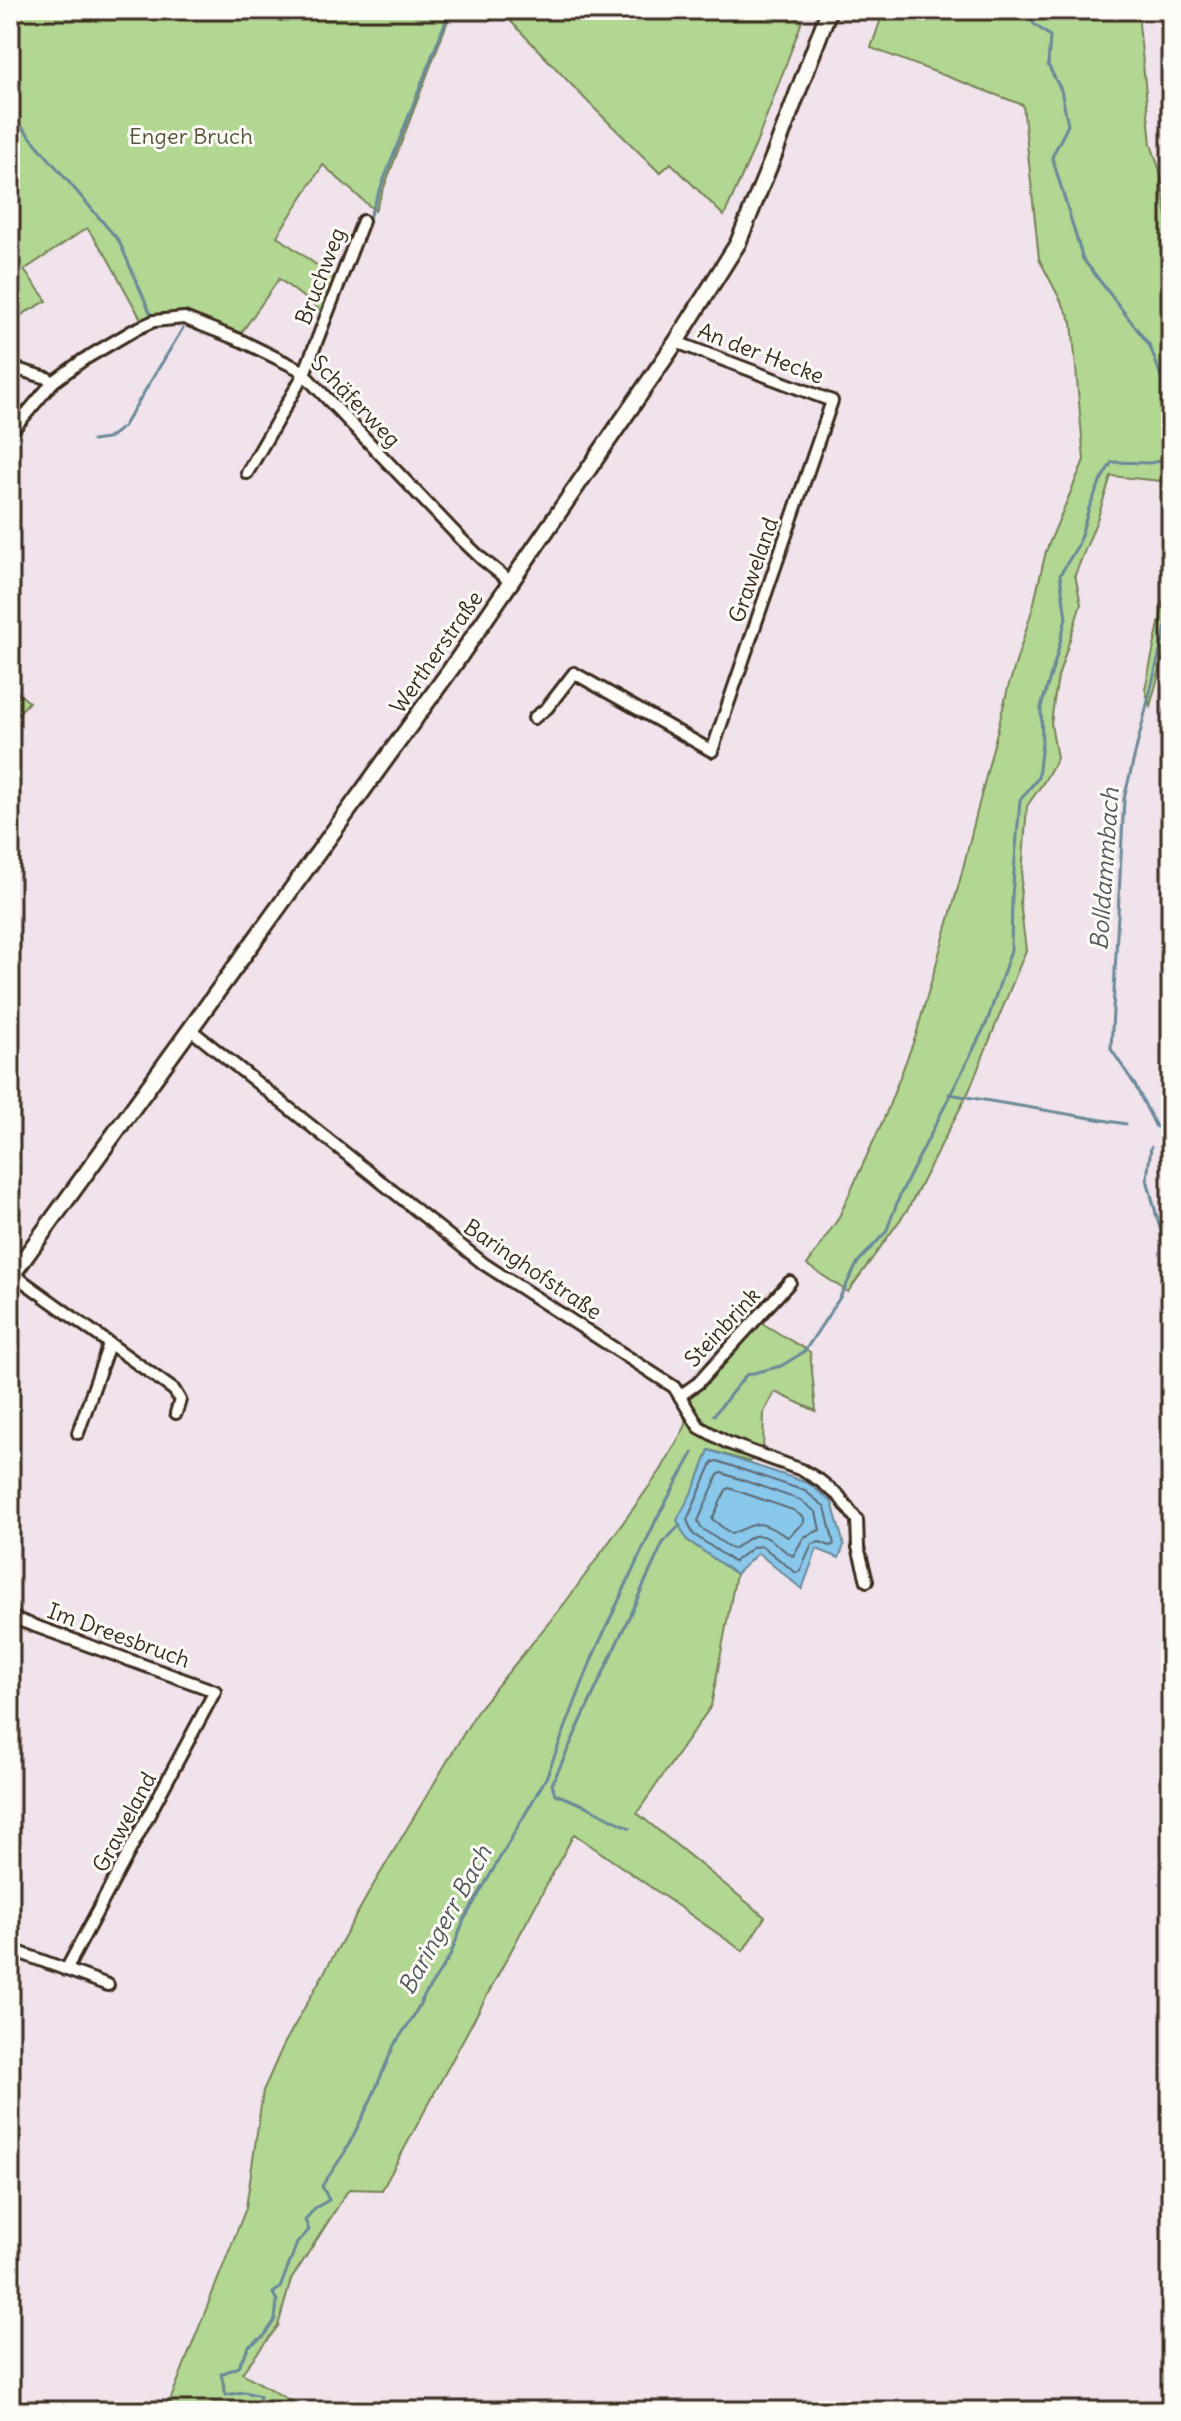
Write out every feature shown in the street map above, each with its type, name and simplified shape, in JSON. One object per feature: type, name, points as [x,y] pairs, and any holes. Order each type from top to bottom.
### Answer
[{"type":"main road","name":"Wertherstraße","points":[[12,1276],[512,583],[676,342],[738,243],[829,10]]},
{"type":"street","name":"Bruchweg","points":[[247,473],[304,374],[363,221]]},
{"type":"street","name":"Schäferweg","points":[[10,433],[53,382],[83,360],[134,330],[168,318],[184,318],[290,363],[304,374],[460,538],[512,583]]},
{"type":"street","name":"An der Hecke","points":[[676,342],[832,401]]},
{"type":"street","points":[[10,367],[53,382]]},
{"type":"street","name":"Graweland","points":[[534,718],[547,708],[574,673],[712,751],[832,401]]},
{"type":"street","name":"Baringhofstraße","points":[[191,1030],[484,1264],[674,1387],[699,1427],[728,1443],[802,1470],[839,1496],[857,1520],[858,1547],[867,1581]]},
{"type":"street","points":[[12,1276],[174,1390],[180,1400],[176,1413]]},
{"type":"street","name":"Steinbrink","points":[[681,1395],[698,1383],[790,1282]]},
{"type":"street","points":[[78,1433],[109,1344]]},
{"type":"street","name":"Im Dreesbruch","points":[[10,1617],[215,1691]]},
{"type":"street","name":"Graweland","points":[[66,1970],[215,1691]]},
{"type":"street","points":[[10,1949],[108,1985]]},
{"type":"green space","name":"Enger Bruch","points":[[10,10],[452,10],[375,211],[323,165],[277,236],[337,280],[324,313],[279,279],[239,336],[185,312],[142,321],[106,255],[87,228],[24,270],[47,301],[10,321]]},
{"type":"green space","points":[[500,10],[788,10],[802,21],[756,144],[724,216],[671,163],[660,173]]},
{"type":"green space","points":[[884,10],[1142,10],[1138,13],[1151,144],[1160,171],[1171,243],[1171,630],[1150,706],[1145,689],[1170,572],[1161,481],[1111,476],[1075,575],[1081,604],[1058,677],[1051,724],[1057,758],[1027,806],[1020,902],[1026,950],[969,1091],[908,1209],[848,1292],[807,1265],[838,1219],[885,1116],[916,1035],[1046,551],[1084,460],[1072,322],[1039,259],[1023,105],[871,48]]},
{"type":"green space","points":[[10,686],[29,702],[10,722]]},
{"type":"green space","points":[[760,1322],[810,1352],[816,1411],[775,1392],[764,1412],[763,1450],[750,1462],[709,1450],[696,1484],[686,1539],[736,1574],[711,1706],[637,1813],[765,1917],[743,1951],[574,1834],[382,2190],[349,2189],[291,2280],[278,2326],[242,2373],[308,2411],[166,2411],[246,2208],[263,2091],[283,2046],[371,1889],[479,1708],[565,1603],[661,1470],[686,1425],[682,1406]]},
{"type":"water","points":[[709,1450],[808,1483],[832,1502],[844,1545],[839,1558],[817,1549],[802,1589],[758,1553],[736,1574],[686,1539],[677,1520]]},
{"type":"waterway","points":[[367,223],[450,10]]},
{"type":"waterway","name":"Bolldammbach","points":[[1027,10],[1034,24],[1050,36],[1048,65],[1061,90],[1068,125],[1052,157],[1083,259],[1150,346],[1171,404]]},
{"type":"waterway","points":[[10,113],[119,241],[152,317]]},
{"type":"waterway","points":[[319,350],[343,286]]},
{"type":"waterway","points":[[92,441],[107,439],[123,427],[183,328]]},
{"type":"waterway","points":[[714,1415],[746,1375],[781,1366],[804,1352],[839,1299],[858,1262],[886,1232],[900,1195],[987,1022],[1011,950],[1020,800],[1038,778],[1042,743],[1041,707],[1066,618],[1060,575],[1078,545],[1089,508],[1112,462],[1150,463],[1171,459]]},
{"type":"waterway","name":"Bolldammbach","points":[[1156,1127],[1135,1085],[1111,1049],[1124,799],[1171,606]]},
{"type":"waterway","name":"Bolldammbach","points":[[949,1094],[1126,1124]]},
{"type":"waterway","name":"Bolldammbach","points":[[1151,1147],[1147,1179],[1171,1257]]},
{"type":"waterway","name":"Baringerr Bach","points":[[257,2411],[260,2396],[244,2392],[226,2395],[221,2374],[238,2367],[249,2346],[264,2336],[275,2320],[277,2301],[273,2293],[280,2288],[297,2243],[309,2230],[305,2220],[315,2208],[329,2200],[322,2186],[345,2152],[394,2045],[450,1956],[464,1920],[546,1778],[593,1656],[657,1518],[693,1453]]},
{"type":"waterway","points":[[630,1828],[555,1794],[552,1784],[663,1543],[680,1525]]}]
